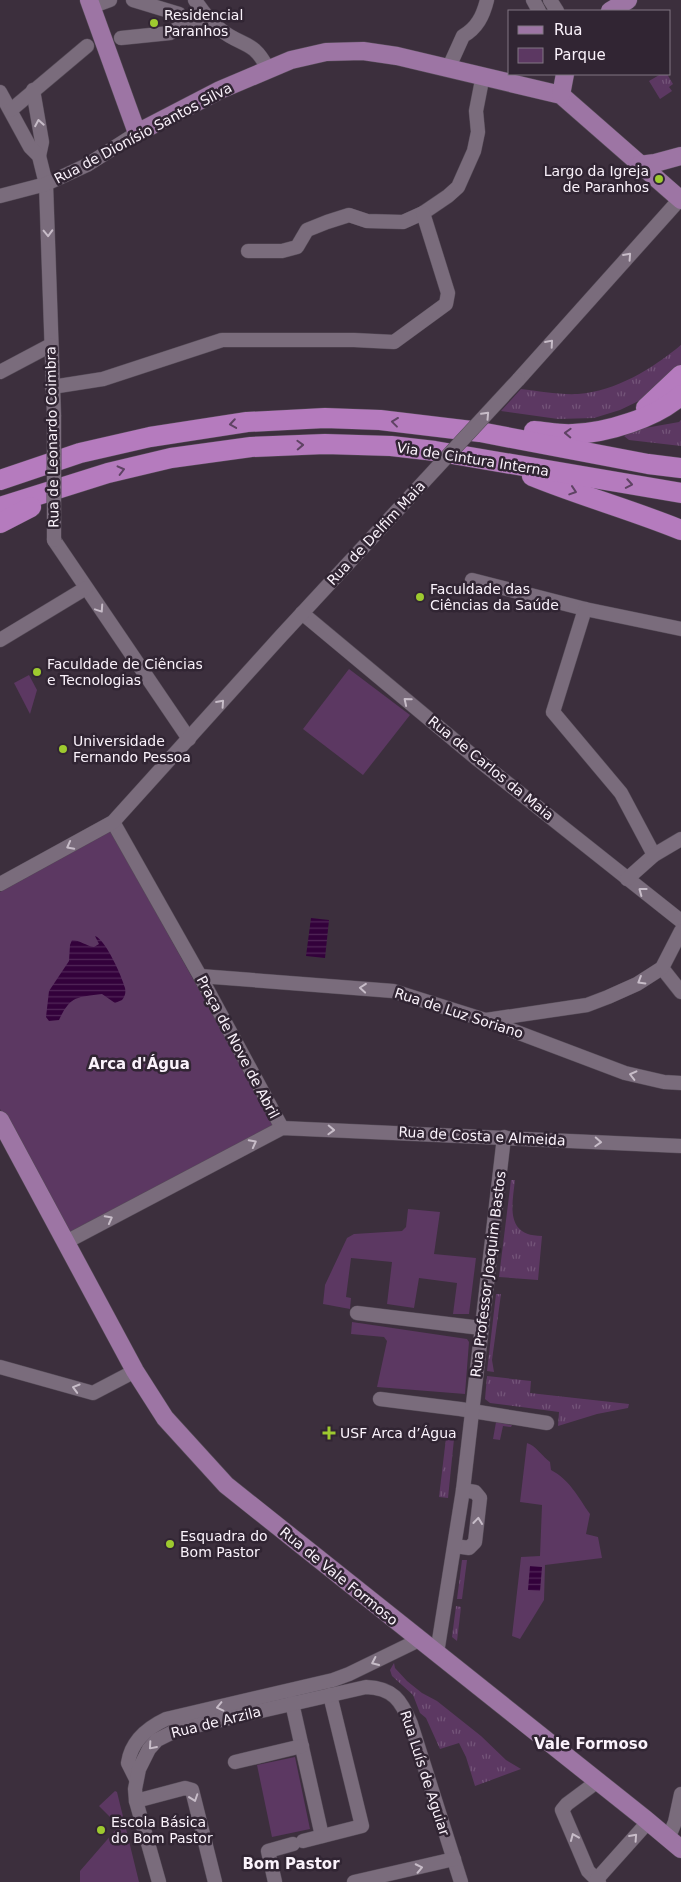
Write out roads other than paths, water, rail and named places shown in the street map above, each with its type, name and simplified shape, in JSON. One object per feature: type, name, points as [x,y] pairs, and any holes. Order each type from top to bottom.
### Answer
[{"type":"highway","points":[[616,427],[646,408],[681,375]]},
{"type":"highway","points":[[480,432],[528,430],[572,434],[599,431],[616,427],[661,409],[681,395]]},
{"type":"highway","name":"Via de Cintura Interna","points":[[0,480],[80,453],[150,437],[247,422],[325,418],[380,420],[480,432],[648,464],[681,468]]},
{"type":"highway","name":"Via de Cintura Interna","points":[[0,507],[74,483],[171,458],[251,447],[325,444],[390,446],[435,451],[681,493]]},
{"type":"highway","points":[[495,461],[562,488],[634,511],[681,530]]},
{"type":"highway","points":[[0,475],[20,473]]},
{"type":"highway","points":[[0,523],[74,483]]},
{"type":"main road","points":[[612,10],[628,0]]},
{"type":"main road","points":[[90,3],[137,133]]},
{"type":"main road","name":"Rua de Dionísio Santos Silva","points":[[137,133],[213,94],[268,69],[291,60],[326,52],[363,51],[397,56],[561,95]]},
{"type":"main road","points":[[565,75],[561,95],[680,199]]},
{"type":"main road","points":[[639,165],[681,156]]},
{"type":"main road","points":[[0,1120],[66,1242]]},
{"type":"main road","name":"Rua de Vale Formoso","points":[[66,1242],[136,1371],[165,1418],[226,1485],[675,1844]]},
{"type":"street","points":[[90,3],[110,0]]},
{"type":"street","points":[[133,0],[182,19],[207,16]]},
{"type":"street","points":[[121,38],[170,33],[195,0],[222,31],[253,47],[268,69]]},
{"type":"street","points":[[449,67],[463,36],[472,31],[478,24],[487,0]]},
{"type":"street","points":[[11,110],[87,46]]},
{"type":"street","points":[[248,251],[282,251],[297,247],[308,230],[349,215],[367,221],[402,222],[423,212],[448,196],[458,187],[474,150],[478,132],[476,111],[483,76]]},
{"type":"street","points":[[33,90],[42,142],[39,156]]},
{"type":"street","points":[[0,92],[30,147],[39,156]]},
{"type":"street","name":"Rua de Dionísio Santos Silva","points":[[0,196],[46,184],[87,165],[137,133]]},
{"type":"street","name":"Rua de Leonardo Coimbra","points":[[39,156],[46,184],[54,415],[54,540],[189,740]]},
{"type":"street","name":"Rua de Delfim Maia","points":[[113,822],[302,613],[518,380],[680,199]]},
{"type":"street","points":[[52,387],[103,379],[222,340],[354,340],[394,342],[446,304],[448,293],[423,212]]},
{"type":"street","points":[[0,372],[51,345]]},
{"type":"street","points":[[472,580],[584,609],[681,629]]},
{"type":"street","points":[[0,640],[86,588]]},
{"type":"street","points":[[584,609],[553,712],[621,793],[654,855]]},
{"type":"street","name":"Rua de Carlos da Maia","points":[[302,613],[477,759],[681,920]]},
{"type":"street","points":[[0,884],[113,822]]},
{"type":"street","name":"Praça de Nove de Abril","points":[[66,1242],[282,1128],[200,976],[113,822]]},
{"type":"street","points":[[627,879],[654,855],[681,839]]},
{"type":"street","points":[[485,1020],[587,1005],[637,984],[662,968],[681,931]]},
{"type":"street","points":[[662,968],[681,992]]},
{"type":"street","name":"Rua de Luz Soriano","points":[[200,976],[393,991],[485,1020],[625,1072],[664,1082],[681,1082]]},
{"type":"street","name":"Rua de Costa e Almeida","points":[[282,1128],[681,1146]]},
{"type":"street","name":"Rua Professor Joaquim Bastos","points":[[437,1653],[463,1490],[504,1137]]},
{"type":"street","points":[[357,1313],[481,1328]]},
{"type":"street","points":[[0,1367],[93,1393],[136,1371]]},
{"type":"street","points":[[380,1399],[472,1410],[547,1423]]},
{"type":"street","points":[[455,1546],[469,1548],[475,1542],[480,1498],[475,1492],[463,1490]]},
{"type":"street","points":[[136,1779],[128,1764],[132,1749],[145,1732],[166,1719],[333,1680],[419,1640]]},
{"type":"street","name":"Rua de Arzila","points":[[159,1882],[136,1801],[136,1779],[142,1761],[157,1740],[170,1733],[366,1687]]},
{"type":"street","name":"Rua Luís de Aguiar","points":[[366,1687],[386,1690],[396,1697],[404,1708],[411,1724],[461,1882]]},
{"type":"street","points":[[275,1882],[268,1851],[362,1826],[330,1695]]},
{"type":"street","points":[[292,1704],[322,1836]]},
{"type":"street","points":[[242,1760],[302,1746]]},
{"type":"street","points":[[598,1782],[566,1804],[562,1810],[588,1871],[598,1881],[648,1822]]},
{"type":"street","points":[[136,1801],[185,1788],[192,1790],[215,1882]]},
{"type":"street","points":[[675,1844],[675,1822],[681,1794]]},
{"type":"street","points":[[354,1882],[385,1879],[454,1859]]},
{"type":"place","name":"Residencial Paranhos","points":[[154,23]]},
{"type":"place","name":"Largo da Igreja de Paranhos","points":[[659,179]]},
{"type":"place","name":"Faculdade das Ciências da Saúde","points":[[420,597]]},
{"type":"place","name":"Faculdade de Ciências e Tecnologias","points":[[37,672]]},
{"type":"place","name":"Universidade Fernando Pessoa","points":[[63,749]]},
{"type":"place","name":"USF Arca d’Água","points":[[329,1433]]},
{"type":"place","name":"Esquadra do Bom Pastor","points":[[170,1544]]},
{"type":"place","name":"Escola Básica do Bom Pastor","points":[[101,1830]]},
{"type":"district","name":"Arca d'Água","points":[[139,1064]]},
{"type":"district","name":"Vale Formoso","points":[[591,1744]]},
{"type":"district","name":"Bom Pastor","points":[[291,1864]]}]
